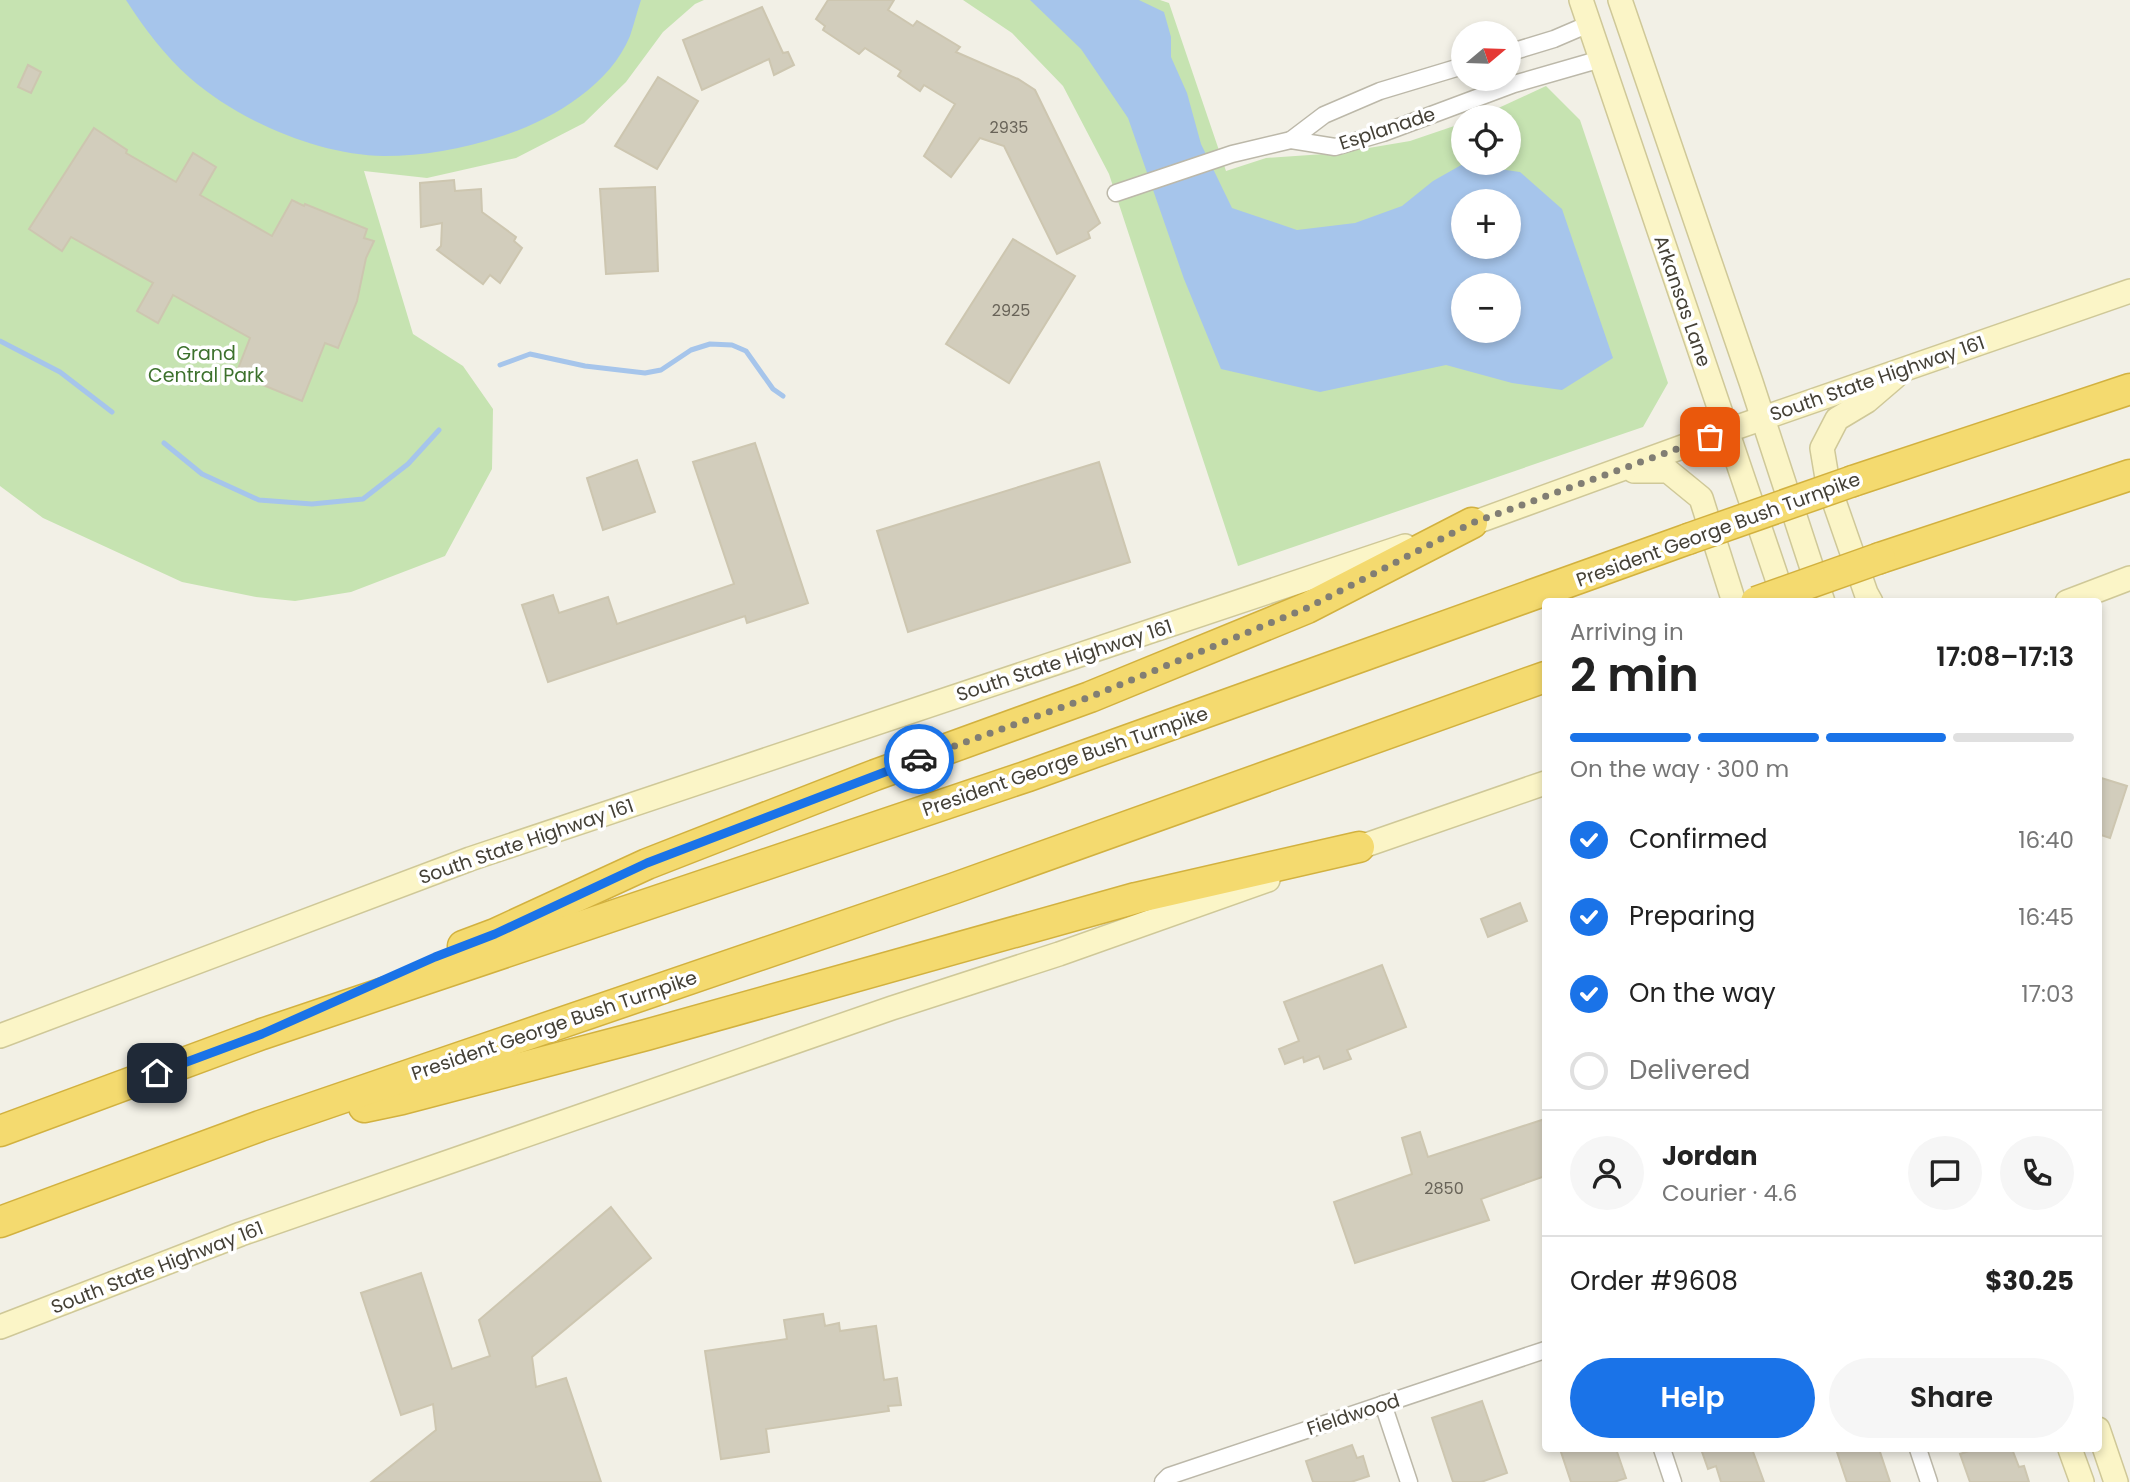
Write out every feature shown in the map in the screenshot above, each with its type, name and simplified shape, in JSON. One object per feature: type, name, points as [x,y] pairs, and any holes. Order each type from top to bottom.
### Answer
[{"type":"highway","name":"President George Bush Turnpike","points":[[0,1131],[262,1034],[1028,776],[1853,481],[2130,389]]},
{"type":"highway","points":[[1767,598],[2130,475]]},
{"type":"highway","points":[[262,1034],[435,957],[495,934],[647,863],[875,775],[1090,697],[1295,613],[1472,523]]},
{"type":"highway","name":"President George Bush Turnpike","points":[[0,1222],[260,1126],[969,883],[1542,678]]},
{"type":"highway","points":[[260,1126],[402,1100],[646,1035],[1112,904],[1359,847]]},
{"type":"main road","name":"Arkansas Lane","points":[[1581,0],[1784,598]]},
{"type":"main road","name":"Arkansas Lane","points":[[1620,0],[1822,598]]},
{"type":"main road","points":[[1589,24],[1630,30]]},
{"type":"main road","points":[[1601,59],[1630,30]]},
{"type":"main road","name":"South State Highway 161","points":[[0,1036],[470,859],[1472,523],[1726,431],[2130,291]]},
{"type":"main road","points":[[1869,598],[1828,484],[1822,448],[1837,419],[1867,401],[1902,370]]},
{"type":"main road","points":[[1614,471],[1668,471],[1701,498],[1733,598]]},
{"type":"main road","points":[[2078,598],[2130,578]]},
{"type":"main road","name":"South State Highway 161","points":[[0,1326],[241,1234],[892,1008],[1059,954],[1542,784]]},
{"type":"main road","points":[[2102,1441],[2116,1482]]},
{"type":"main road","points":[[2071,1452],[2082,1482]]},
{"type":"street","points":[[1521,49],[1589,24]]},
{"type":"street","name":"Esplanade","points":[[1116,193],[1231,154],[1291,140],[1335,147],[1383,133],[1514,84],[1601,59]]},
{"type":"street","name":"Esplanade","points":[[1291,140],[1324,116],[1427,75],[1451,69]]},
{"type":"street","name":"Fieldwood","points":[[1163,1482],[1168,1476],[1542,1351]]},
{"type":"street","points":[[1383,1404],[1409,1482]]},
{"type":"street","points":[[1663,1452],[1673,1482]]},
{"type":"street","points":[[1919,1452],[1929,1482]]},
{"type":"green space","name":"Grand Central Park","points":[[0,0],[704,0],[695,4],[663,32],[626,82],[584,123],[516,158],[427,178],[364,171],[413,334],[463,366],[493,409],[492,469],[445,556],[351,592],[295,601],[256,597],[182,582],[43,518],[0,486]]},
{"type":"green space","points":[[963,0],[1160,0],[1169,3],[1226,171],[1266,158],[1339,153],[1410,141],[1451,127],[1451,175],[1521,175],[1521,105],[1505,105],[1546,86],[1580,120],[1668,383],[1643,427],[1238,566],[1109,174],[1063,86],[1012,33]]},
{"type":"water","points":[[126,0],[641,0],[630,36],[620,54],[608,71],[576,100],[538,122],[499,137],[442,151],[384,156],[359,154],[307,142],[281,133],[232,108],[190,78],[172,60]]},
{"type":"water","points":[[1030,0],[1139,0],[1164,12],[1171,37],[1171,57],[1187,93],[1201,144],[1232,208],[1297,230],[1355,223],[1402,206],[1433,181],[1451,171],[1451,175],[1521,175],[1521,173],[1562,209],[1613,358],[1562,390],[1512,383],[1446,365],[1320,392],[1221,369],[1184,279],[1128,118],[1081,49]]},
{"type":"building","points":[[828,0],[894,0],[888,10],[913,26],[917,21],[960,47],[956,52],[1018,79],[1035,90],[1100,223],[1088,232],[1090,238],[1057,254],[1004,146],[980,138],[951,177],[924,156],[955,104],[924,85],[920,91],[898,76],[901,71],[865,48],[859,54],[823,30],[825,26],[816,19]]},
{"type":"building","points":[[762,7],[783,53],[788,52],[794,65],[774,75],[769,59],[702,90],[683,40]]},
{"type":"building","points":[[28,65],[41,72],[31,93],[18,87]]},
{"type":"building","points":[[658,77],[698,101],[657,169],[615,146]]},
{"type":"building","points":[[94,128],[127,150],[126,153],[176,182],[193,153],[216,167],[200,195],[272,236],[292,200],[367,229],[364,238],[374,241],[366,258],[357,301],[338,348],[325,343],[302,401],[236,374],[250,338],[173,295],[158,323],[137,311],[153,283],[71,237],[62,251],[29,229]]},
{"type":"building","points":[[454,180],[455,191],[481,189],[482,212],[516,237],[514,241],[522,248],[500,283],[490,275],[483,284],[437,250],[441,246],[442,223],[421,227],[420,183]]},
{"type":"building","points":[[655,187],[658,271],[606,274],[600,189]]},
{"type":"building","points":[[1013,239],[1075,276],[1009,383],[946,344]]},
{"type":"building","points":[[755,443],[808,603],[747,623],[745,616],[548,682],[522,605],[553,595],[559,613],[608,597],[617,624],[734,584],[693,462]]},
{"type":"building","points":[[637,460],[655,512],[603,530],[587,478]]},
{"type":"building","points":[[1099,462],[1130,562],[908,632],[877,531]]},
{"type":"building","points":[[2102,778],[2127,786],[2110,838],[2102,835]]},
{"type":"building","points":[[1520,903],[1527,921],[1488,937],[1481,919]]},
{"type":"building","points":[[1382,965],[1406,1027],[1347,1050],[1351,1059],[1324,1069],[1319,1056],[1304,1062],[1303,1057],[1285,1064],[1279,1049],[1299,1041],[1284,1002]]},
{"type":"building","points":[[1542,1120],[1542,1177],[1481,1199],[1489,1220],[1355,1263],[1334,1202],[1412,1174],[1402,1138],[1420,1132],[1428,1157]]},
{"type":"building","points":[[611,1207],[651,1258],[532,1357],[536,1387],[566,1378],[601,1482],[371,1482],[436,1430],[433,1404],[401,1415],[361,1293],[421,1273],[452,1369],[490,1356],[479,1320]]},
{"type":"building","points":[[823,1314],[825,1326],[839,1323],[840,1331],[876,1326],[884,1380],[897,1378],[901,1405],[888,1406],[889,1411],[766,1429],[769,1452],[721,1459],[705,1351],[787,1339],[784,1320]]},
{"type":"building","points":[[1482,1401],[1507,1473],[1481,1482],[1453,1482],[1432,1418]]},
{"type":"building","points":[[1352,1445],[1357,1458],[1363,1456],[1369,1476],[1351,1482],[1313,1482],[1306,1461]]},
{"type":"building","points":[[1561,1452],[1617,1452],[1626,1478],[1614,1482],[1571,1482]]},
{"type":"building","points":[[1702,1452],[1753,1452],[1764,1482],[1721,1482],[1716,1466],[1708,1469]]},
{"type":"building","points":[[1837,1452],[1880,1452],[1890,1482],[1847,1482]]},
{"type":"building","points":[[2013,1452],[2019,1467],[2024,1466],[2029,1482],[1970,1482],[1960,1454]]},
{"type":"waterway","points":[[0,341],[60,372],[112,412]]},
{"type":"waterway","points":[[500,365],[530,354],[585,366],[645,373],[661,370],[691,350],[710,344],[732,345],[746,351],[773,389],[783,396]]},
{"type":"waterway","points":[[164,443],[202,474],[259,500],[312,504],[363,499],[408,464],[439,430]]},
{"type":"way so far","points":[[919,759],[1090,697],[1307,608],[1472,523],[1710,437]]},
{"type":"route","points":[[157,1073],[262,1034],[435,957],[495,934],[647,863],[919,759]]}]
